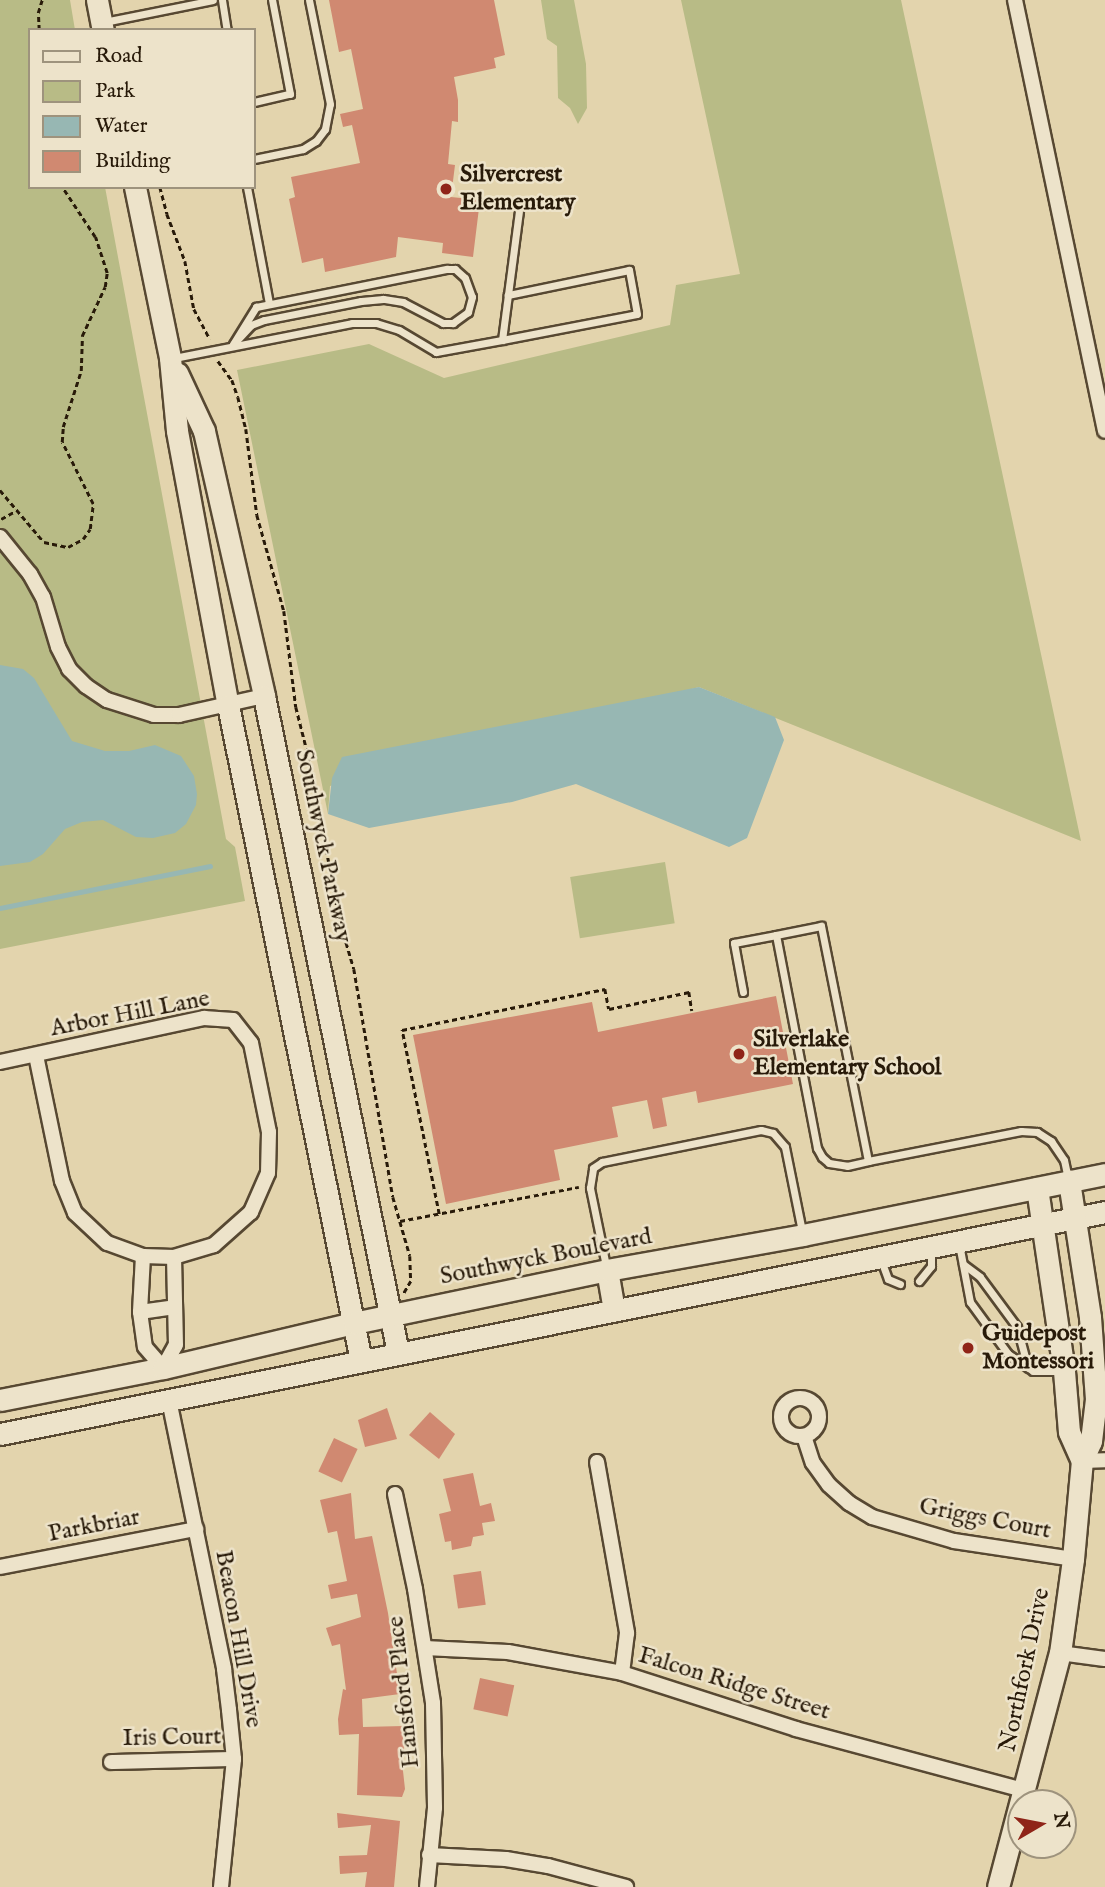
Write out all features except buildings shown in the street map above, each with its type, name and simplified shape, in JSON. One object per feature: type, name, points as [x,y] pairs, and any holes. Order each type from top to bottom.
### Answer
[{"type":"street","points":[[97,0],[103,26]]},
{"type":"street","points":[[1015,0],[1105,431]]},
{"type":"street","name":"Southwyck Parkway","points":[[135,189],[170,358],[177,431],[228,705],[361,1361]]},
{"type":"street","name":"Southwyck Parkway","points":[[170,358],[204,431],[264,696],[398,1353]]},
{"type":"street","points":[[0,537],[30,574],[43,597],[58,647],[69,669],[86,686],[107,699],[153,715],[179,715],[264,696]]},
{"type":"street","points":[[291,1013],[329,1006]]},
{"type":"street","name":"Arbor Hill Lane","points":[[0,1062],[204,1018],[233,1020],[251,1043],[269,1132],[268,1173],[251,1212],[214,1245],[174,1257]]},
{"type":"street","points":[[36,1056],[62,1181],[75,1213],[107,1242],[143,1256],[174,1257],[176,1345],[163,1368]]},
{"type":"street","name":"Southwyck Boulevard","points":[[0,1400],[163,1368],[354,1322],[607,1270],[803,1235],[1105,1174]]},
{"type":"street","name":"Northfork Drive","points":[[1024,1789],[1060,1653],[1073,1559],[1082,1461],[1091,1441],[1096,1399],[1090,1317],[1069,1181]]},
{"type":"street","name":"Northfork Drive","points":[[1037,1188],[1064,1371],[1069,1432],[1082,1461]]},
{"type":"street","points":[[0,1434],[880,1255],[1105,1212]]},
{"type":"street","points":[[803,1235],[809,1270]]},
{"type":"street","points":[[143,1256],[140,1312],[145,1347],[163,1368],[169,1400]]},
{"type":"street","points":[[607,1270],[614,1310]]},
{"type":"street","points":[[140,1312],[175,1307]]},
{"type":"street","name":"Beacon Hill Drive","points":[[169,1400],[224,1669],[234,1759],[221,1887]]},
{"type":"street","name":"Griggs Court","points":[[804,1436],[813,1463],[829,1485],[849,1503],[872,1517],[954,1541],[1073,1559]]},
{"type":"street","points":[[1082,1461],[1105,1460]]},
{"type":"street","points":[[597,1462],[627,1633],[622,1673]]},
{"type":"street","name":"Hansford Place","points":[[395,1494],[425,1648],[435,1754],[435,1808],[427,1887]]},
{"type":"street","name":"Parkbriar","points":[[0,1567],[196,1529]]},
{"type":"street","name":"Falcon Ridge Street","points":[[425,1648],[508,1652],[622,1673],[796,1729],[1020,1789]]},
{"type":"street","points":[[1060,1653],[1105,1659]]},
{"type":"street","name":"Iris Court","points":[[111,1762],[234,1759]]},
{"type":"street","name":"Northfork Drive","points":[[998,1887],[1007,1853]]},
{"type":"street","points":[[429,1855],[506,1859],[548,1866],[626,1887]]},
{"type":"lane","points":[[103,26],[214,0]]},
{"type":"lane","points":[[222,0],[228,28]]},
{"type":"lane","points":[[256,102],[290,94],[272,0]]},
{"type":"lane","points":[[256,159],[303,149],[316,141],[325,129],[330,104],[309,0]]},
{"type":"lane","points":[[247,189],[269,303]]},
{"type":"lane","points":[[502,340],[519,211]]},
{"type":"lane","points":[[447,269],[455,269],[465,278],[472,297],[468,312],[453,323],[443,323],[403,302],[372,300],[264,320],[251,325],[233,344],[256,307],[269,303],[447,269]]},
{"type":"lane","points":[[170,358],[352,323],[376,323],[399,330],[436,352],[637,314],[629,270],[508,295]]},
{"type":"lane","points":[[743,992],[734,943],[821,926],[868,1161]]},
{"type":"lane","points":[[776,935],[817,1148],[822,1157],[838,1166],[1021,1131],[1037,1132],[1051,1141],[1064,1160],[1069,1181]]},
{"type":"lane","points":[[607,1270],[590,1185],[593,1168],[602,1163],[761,1130],[774,1133],[785,1147],[803,1235]]},
{"type":"lane","points":[[958,1240],[967,1290],[976,1314],[1008,1354],[1028,1368],[1042,1373],[1064,1371]]},
{"type":"lane","points":[[919,1281],[931,1266],[931,1245]]},
{"type":"lane","points":[[880,1255],[884,1274],[900,1284]]},
{"type":"lane","points":[[962,1263],[980,1277],[1017,1327],[1028,1368]]},
{"type":"path","points":[[38,28],[38,13],[42,0]]},
{"type":"path","points":[[0,489],[35,534],[58,547],[68,547],[83,539],[90,529],[94,515],[93,504],[62,442],[63,427],[81,371],[82,336],[105,287],[107,273],[95,237],[63,189]]},
{"type":"path","points":[[161,189],[185,261],[194,309],[210,337],[213,351],[232,380],[246,429],[257,515],[284,611],[292,686],[333,871],[339,918],[354,969],[363,1034],[383,1123],[385,1150],[410,1256],[411,1281],[391,1315]]},
{"type":"path","points":[[1,519],[17,510]]},
{"type":"path","points":[[439,1214],[402,1030],[605,989],[609,1009],[689,992],[692,1011]]},
{"type":"path","points":[[400,1221],[590,1185]]},
{"type":"green space","points":[[0,0],[70,0],[75,28],[28,28],[28,189],[105,189],[226,839],[235,847],[245,901],[0,949]]},
{"type":"green space","points":[[541,0],[574,0],[586,64],[587,108],[578,124],[570,108],[558,98],[557,46],[547,39]]},
{"type":"green space","points":[[681,0],[901,0],[1081,841],[699,687],[330,786],[328,814],[237,370],[369,344],[444,378],[670,325],[676,285],[740,274]]},
{"type":"green space","points":[[665,862],[675,923],[580,938],[570,877]]},
{"type":"water","points":[[0,665],[23,669],[34,678],[72,741],[105,751],[129,751],[155,745],[181,756],[194,776],[197,794],[196,805],[186,824],[175,833],[153,838],[136,837],[103,820],[82,822],[65,829],[43,854],[30,862],[0,866]]},
{"type":"water","points":[[699,687],[775,717],[784,740],[747,838],[729,847],[576,784],[512,802],[369,828],[328,814],[332,778],[342,757]]},
{"type":"waterway","points":[[0,908],[210,866]]},
{"type":"place","name":"Silvercrest Elementary","points":[[446,189]]},
{"type":"place","name":"Silverlake Elementary School","points":[[739,1054]]},
{"type":"place","name":"Guidepost Montessori","points":[[968,1348]]}]
